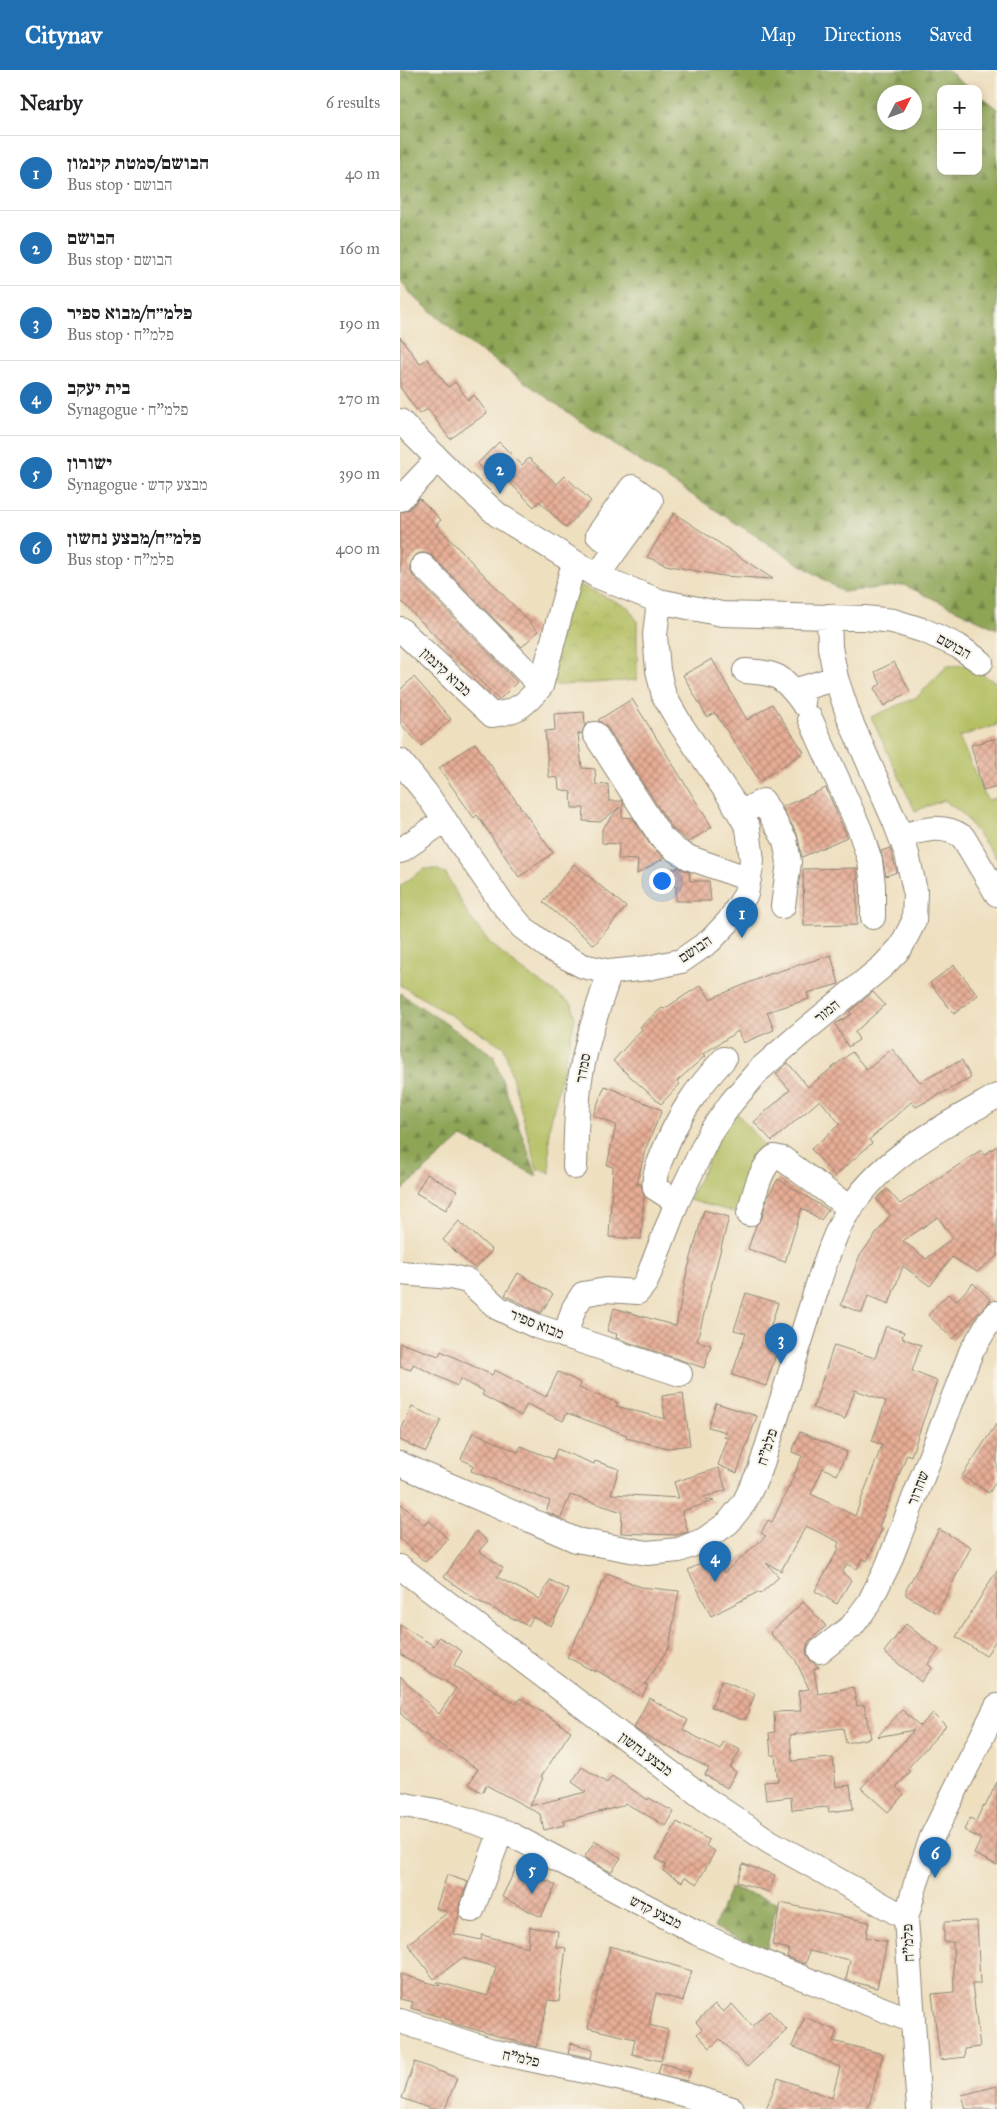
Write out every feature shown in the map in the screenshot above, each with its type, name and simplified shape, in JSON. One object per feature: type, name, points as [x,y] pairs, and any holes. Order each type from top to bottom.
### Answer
[{"type":"street","name":"הבושם","points":[[400,421],[438,460],[498,515],[598,576],[660,601],[722,614],[829,616],[893,621],[925,631],[958,646],[981,662]]},
{"type":"street","points":[[400,499],[438,460]]},
{"type":"street","points":[[598,576],[617,548]]},
{"type":"street","points":[[541,686],[574,562]]},
{"type":"street","points":[[424,566],[541,686]]},
{"type":"street","name":"הבושם","points":[[400,761],[445,820],[501,902],[522,927],[550,949],[583,966],[610,972],[648,968],[681,961],[710,941],[730,921],[746,894],[752,861],[748,828],[740,813],[681,726],[664,696],[658,670],[655,635],[660,601]]},
{"type":"street","name":"המור","points":[[565,1336],[574,1308],[583,1294],[606,1290],[638,1292],[646,1282],[676,1202],[710,1133],[731,1103],[759,1070],[883,966],[901,946],[914,921],[915,891],[907,854],[901,836],[850,720],[836,678],[830,647],[829,616]]},
{"type":"street","name":"מבוא קינמון","points":[[400,629],[492,714],[511,712],[529,701],[541,686]]},
{"type":"street","points":[[745,671],[776,674],[802,704],[860,830],[870,861],[873,885],[873,917]]},
{"type":"street","points":[[802,704],[836,678]]},
{"type":"street","points":[[595,734],[661,837],[677,851],[690,858],[749,879]]},
{"type":"street","points":[[834,772],[866,756]]},
{"type":"street","points":[[740,813],[763,801],[785,840],[789,862],[783,906]]},
{"type":"street","points":[[400,851],[445,820]]},
{"type":"street","points":[[901,836],[940,827],[954,831],[963,837],[997,894]]},
{"type":"street","name":"סמדר","points":[[575,1167],[576,1121],[580,1079],[590,1035],[610,972]]},
{"type":"street","points":[[676,1202],[655,1188],[654,1179],[656,1172],[671,1133],[685,1107],[704,1081],[724,1059]]},
{"type":"street","name":"פלמ\"ח","points":[[400,1464],[576,1540],[647,1553],[679,1550],[704,1540],[728,1523],[744,1503],[760,1470],[822,1271],[844,1218],[864,1190],[889,1164],[944,1126],[997,1096]]},
{"type":"street","points":[[749,1214],[768,1162],[774,1157],[783,1159],[850,1209]]},
{"type":"street","name":"מבוא ספיר","points":[[400,1273],[451,1277],[468,1282],[498,1308],[536,1326],[680,1374]]},
{"type":"street","name":"שחרור","points":[[820,1651],[852,1626],[868,1603],[888,1565],[971,1352],[989,1322],[997,1313]]},
{"type":"street","name":"מבצע נחשון","points":[[400,1567],[704,1798],[770,1842],[906,1918]]},
{"type":"street","name":"פלמ\"ח","points":[[918,2109],[906,1918],[932,1837],[997,1706]]},
{"type":"street","name":"מבצע קדש","points":[[400,1804],[451,1814],[502,1831],[676,1923],[731,1948],[913,2021]]},
{"type":"street","points":[[472,1910],[502,1831]]},
{"type":"street","name":"פלמ\"ח","points":[[400,2021],[496,2052],[636,2082],[691,2103],[732,2109]]},
{"type":"green space","points":[[400,70],[947,70],[967,85],[937,85],[937,175],[982,175],[982,97],[997,109],[997,629],[904,585],[843,592],[616,446],[462,338],[412,295],[400,280]]},
{"type":"green space","points":[[571,581],[628,607],[637,621],[637,680],[548,686]]},
{"type":"green space","points":[[967,665],[997,683],[997,725],[959,737],[987,800],[997,798],[997,859],[963,814],[944,800],[915,811],[871,717],[917,697],[947,666]]},
{"type":"green space","points":[[424,869],[436,869],[446,874],[468,915],[490,943],[518,967],[572,1004],[575,1018],[549,1129],[550,1173],[537,1169],[504,1047],[400,985],[400,886]]},
{"type":"green space","points":[[400,993],[493,1055],[537,1176],[462,1137],[400,1192]]},
{"type":"green space","points":[[737,1113],[764,1146],[751,1166],[737,1213],[689,1200],[722,1132]]},
{"type":"green space","points":[[730,1888],[777,1902],[766,1952],[714,1927]]},
{"type":"building","points":[[400,337],[420,364],[427,359],[448,387],[455,382],[468,400],[474,395],[487,413],[450,439],[428,409],[419,414],[400,387]]},
{"type":"building","points":[[499,442],[522,465],[529,458],[557,484],[565,476],[591,501],[566,528],[539,501],[534,507],[508,481],[502,488],[477,464]]},
{"type":"building","points":[[419,498],[441,520],[436,525],[538,631],[522,647],[432,556],[420,553],[414,556],[410,562],[413,576],[517,682],[499,700],[400,600],[400,512],[410,509]]},
{"type":"building","points":[[674,513],[773,579],[723,576],[666,565],[647,557]]},
{"type":"building","points":[[712,659],[747,720],[772,704],[804,752],[760,781],[715,713],[707,717],[683,675]]},
{"type":"building","points":[[894,662],[910,691],[884,706],[874,688],[881,684],[875,672]]},
{"type":"building","points":[[414,677],[451,719],[421,746],[400,723],[400,690]]},
{"type":"building","points":[[632,699],[712,827],[689,842],[672,828],[607,727],[598,720]]},
{"type":"building","points":[[584,712],[585,725],[582,733],[578,734],[582,768],[595,769],[596,785],[608,784],[609,801],[622,801],[624,805],[622,806],[622,817],[633,818],[650,845],[664,858],[637,874],[638,860],[618,859],[619,844],[602,843],[602,829],[620,807],[600,822],[583,821],[584,808],[572,808],[571,792],[559,789],[558,778],[549,777],[545,731],[555,730],[554,714]]},
{"type":"building","points":[[997,738],[997,787],[983,791],[971,745]]},
{"type":"building","points":[[475,743],[553,853],[519,877],[477,815],[474,818],[439,768]]},
{"type":"building","points":[[826,788],[847,837],[802,857],[797,834],[782,807]]},
{"type":"building","points":[[890,848],[897,872],[886,876],[881,851]]},
{"type":"building","points":[[574,864],[626,907],[594,945],[543,902]]},
{"type":"building","points":[[677,867],[689,872],[690,881],[709,881],[711,901],[676,901],[676,886],[656,886],[655,870],[677,869]]},
{"type":"building","points":[[857,868],[857,925],[804,926],[803,869]]},
{"type":"building","points":[[831,955],[839,984],[807,993],[809,999],[767,1012],[774,1030],[743,1043],[738,1031],[703,1054],[705,1056],[677,1081],[680,1084],[661,1104],[613,1061],[642,1029],[640,1027],[662,1008],[664,1009],[701,985],[710,999],[770,974]]},
{"type":"building","points":[[954,965],[978,995],[954,1014],[930,983]]},
{"type":"building","points":[[873,992],[885,1005],[855,1032],[859,1040],[848,1047],[835,1024],[852,1014],[849,1012]]},
{"type":"building","points":[[892,1049],[920,1082],[962,1060],[971,1078],[916,1107],[911,1102],[869,1140],[872,1143],[835,1176],[811,1149],[840,1124],[820,1100],[772,1141],[754,1122],[790,1090],[776,1074],[788,1063],[808,1087],[852,1052],[867,1070]]},
{"type":"building","points":[[605,1086],[662,1110],[645,1150],[637,1184],[641,1184],[644,1196],[641,1239],[609,1237],[613,1167],[607,1165],[616,1125],[593,1115]]},
{"type":"building","points":[[997,1146],[997,1256],[977,1272],[952,1257],[930,1286],[903,1266],[889,1304],[868,1296],[862,1313],[841,1305],[859,1257],[890,1215],[876,1199],[887,1189],[900,1204],[981,1150],[984,1155]],"holes":[[[938,1217],[953,1238],[926,1259],[903,1241]]]},
{"type":"building","points":[[427,1174],[457,1191],[446,1210],[416,1193]]},
{"type":"building","points":[[778,1179],[828,1210],[821,1220],[802,1208],[785,1262],[748,1249],[756,1225],[762,1218],[768,1196]]},
{"type":"building","points":[[704,1210],[729,1217],[697,1341],[711,1345],[704,1368],[616,1338],[617,1334],[607,1331],[614,1308],[676,1326],[686,1276]]},
{"type":"building","points":[[459,1221],[492,1250],[475,1269],[443,1240]]},
{"type":"building","points":[[518,1273],[553,1294],[541,1313],[505,1295]]},
{"type":"building","points":[[973,1283],[991,1300],[953,1339],[928,1315],[948,1294],[956,1301]]},
{"type":"building","points":[[746,1293],[778,1303],[765,1344],[778,1348],[766,1386],[732,1375],[746,1333],[734,1330]]},
{"type":"building","points":[[886,1326],[904,1332],[902,1338],[921,1345],[912,1371],[937,1381],[911,1456],[907,1454],[879,1527],[882,1529],[867,1561],[862,1558],[857,1569],[847,1564],[842,1572],[851,1580],[837,1604],[815,1591],[839,1548],[837,1547],[839,1542],[806,1526],[781,1571],[766,1563],[779,1577],[760,1594],[758,1592],[711,1616],[688,1570],[715,1556],[724,1573],[766,1536],[761,1533],[768,1520],[772,1522],[802,1456],[792,1452],[800,1432],[847,1452],[837,1475],[823,1468],[811,1494],[855,1516],[882,1445],[872,1441],[886,1401],[855,1390],[845,1419],[813,1408],[834,1345],[875,1358]]},
{"type":"building","points":[[400,1343],[439,1356],[441,1351],[492,1375],[495,1370],[546,1397],[558,1372],[581,1383],[579,1388],[618,1403],[616,1406],[665,1419],[662,1396],[683,1393],[690,1445],[668,1448],[626,1438],[627,1435],[567,1413],[563,1421],[527,1404],[521,1416],[482,1395],[484,1391],[460,1379],[457,1386],[413,1364],[411,1370],[400,1367]]},
{"type":"building","points":[[716,1403],[757,1416],[737,1473],[718,1465],[728,1438],[724,1437],[726,1432],[708,1427]]},
{"type":"building","points":[[412,1407],[441,1420],[426,1452],[400,1440],[400,1432]]},
{"type":"building","points":[[997,1423],[997,1480],[989,1493],[962,1476]]},
{"type":"building","points":[[473,1432],[518,1452],[521,1446],[553,1459],[557,1449],[594,1464],[595,1461],[619,1469],[611,1494],[679,1498],[674,1482],[719,1468],[726,1490],[704,1497],[714,1501],[682,1511],[688,1532],[676,1535],[621,1533],[622,1512],[570,1495],[561,1518],[546,1512],[550,1501],[471,1471],[473,1465],[461,1459]]},
{"type":"building","points":[[400,1503],[424,1525],[429,1521],[448,1539],[425,1562],[400,1539]]},
{"type":"building","points":[[939,1529],[971,1547],[937,1613],[906,1595],[906,1590]]},
{"type":"building","points":[[476,1531],[488,1541],[479,1551],[503,1568],[497,1577],[540,1599],[550,1580],[569,1590],[551,1626],[533,1617],[528,1626],[476,1600],[444,1577]]},
{"type":"building","points":[[997,1570],[997,1638],[986,1656],[956,1637]]},
{"type":"building","points":[[607,1573],[641,1587],[679,1591],[669,1647],[645,1684],[648,1685],[642,1697],[596,1670],[595,1672],[567,1657]]},
{"type":"building","points":[[803,1602],[826,1626],[808,1642],[806,1652],[810,1660],[819,1667],[814,1669],[818,1694],[853,1687],[857,1706],[864,1705],[871,1738],[846,1743],[843,1728],[790,1735],[792,1761],[833,1758],[836,1787],[850,1785],[853,1809],[829,1812],[828,1807],[792,1810],[791,1797],[766,1800],[764,1782],[778,1781],[775,1755],[771,1755],[769,1733],[775,1732],[774,1712],[801,1711],[798,1691],[809,1689],[795,1659],[770,1633]]},
{"type":"building","points":[[906,1624],[939,1650],[928,1664],[932,1668],[921,1682],[884,1652]]},
{"type":"building","points":[[400,1625],[434,1646],[439,1637],[462,1651],[454,1665],[516,1704],[520,1698],[571,1731],[541,1777],[543,1778],[529,1806],[586,1792],[572,1782],[582,1767],[607,1783],[612,1776],[648,1800],[649,1798],[674,1812],[666,1826],[625,1803],[622,1806],[564,1821],[565,1825],[544,1830],[540,1814],[486,1785],[482,1793],[469,1784],[478,1769],[419,1731],[400,1713],[400,1676],[439,1714],[456,1688],[400,1654]]},
{"type":"building","points":[[722,1680],[755,1694],[745,1719],[739,1719],[711,1707]]},
{"type":"building","points":[[649,1698],[688,1720],[683,1730],[720,1749],[724,1741],[740,1750],[730,1768],[736,1772],[727,1788],[705,1775],[709,1768],[634,1728]]},
{"type":"building","points":[[902,1710],[920,1726],[933,1713],[946,1726],[907,1769],[910,1772],[896,1787],[904,1794],[888,1812],[861,1788],[914,1730],[877,1737]]},
{"type":"building","points":[[997,1782],[997,1865],[974,1854],[981,1839],[964,1830],[970,1818],[976,1821]]},
{"type":"building","points":[[677,1822],[709,1840],[706,1846],[715,1851],[697,1884],[685,1877],[682,1882],[663,1871],[666,1865],[656,1859]]},
{"type":"building","points":[[595,1841],[621,1858],[611,1872],[584,1858]]},
{"type":"building","points":[[743,1864],[775,1875],[769,1892],[737,1882]]},
{"type":"building","points":[[517,1866],[556,1885],[541,1917],[502,1897]]},
{"type":"building","points":[[447,1875],[468,1882],[459,1905],[459,1915],[453,1934],[481,1940],[482,1935],[528,1947],[530,1927],[558,1931],[556,1947],[566,1948],[559,2001],[549,2000],[536,2047],[452,2023],[453,2021],[411,2008],[413,2002],[400,1999],[400,1974],[440,1986],[437,1982],[488,1996],[496,1967],[462,1958],[434,1979],[408,1944],[448,1912],[436,1908]]},
{"type":"building","points":[[781,1903],[869,1922],[866,1937],[887,1942],[877,1988],[846,1980],[850,1960],[809,1951],[806,1964],[787,1957],[789,1949],[772,1945]]},
{"type":"building","points":[[977,1921],[980,1984],[972,1984],[980,2047],[964,2049],[965,2057],[940,2060],[932,1994],[954,1992],[953,1942],[944,1942],[944,1922]]},
{"type":"building","points":[[610,1946],[692,1971],[683,2001],[656,1993],[649,2025],[668,2030],[661,2061],[632,2054],[635,2039],[588,2028]]},
{"type":"building","points":[[715,2004],[723,2012],[732,2004],[752,2026],[769,2011],[787,2030],[747,2067],[720,2039],[710,2048],[697,2034],[702,2029],[696,2022]]},
{"type":"building","points":[[805,2017],[837,2031],[833,2041],[883,2054],[868,2109],[766,2109],[778,2078],[832,2098],[840,2067],[792,2046]]},
{"type":"building","points":[[571,2043],[593,2049],[591,2058],[568,2053]]},
{"type":"building","points":[[415,2062],[457,2078],[445,2109],[431,2109],[402,2098]]},
{"type":"building","points":[[661,2063],[690,2072],[687,2081],[658,2074]]},
{"type":"building","points":[[997,2086],[997,2109],[966,2109],[962,2095]]},
{"type":"place","name":"הבושם","points":[[500,494]]},
{"type":"place","name":"הבושם/סמטת קינמון","points":[[742,938]]},
{"type":"place","name":"פלמ״ח/מבוא ספיר","points":[[781,1364]]},
{"type":"place","name":"בית יעקב","points":[[715,1582]]},
{"type":"place","name":"פלמ״ח/מבצע נחשון","points":[[935,1878]]},
{"type":"place","name":"ישורון","points":[[532,1894]]}]
